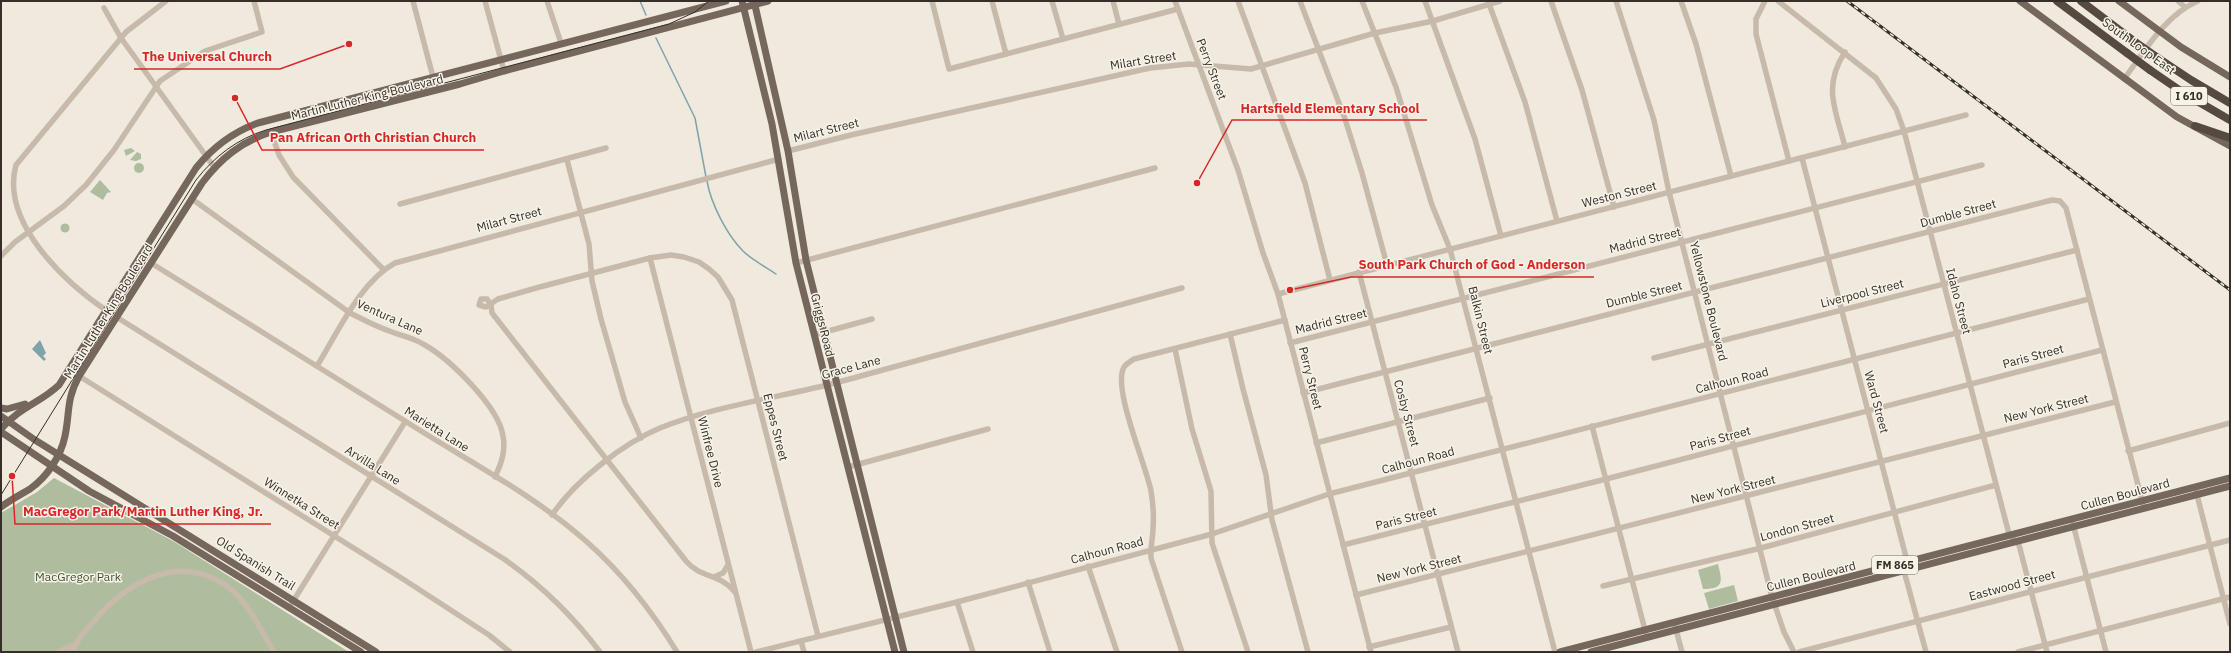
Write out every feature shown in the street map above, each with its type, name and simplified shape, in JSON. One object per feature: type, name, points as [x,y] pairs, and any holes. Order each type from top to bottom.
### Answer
[{"type":"highway","name":"South Loop East","points":[[2057,1],[2150,70],[2185,94],[2230,120]]},
{"type":"highway","name":"South Loop East","points":[[2081,1],[2158,58],[2230,103]]},
{"type":"highway","points":[[2194,126],[2230,138]]},
{"type":"main road","name":"Martin Luther King Boulevard","points":[[1,430],[8,421],[26,406],[47,395],[64,378],[107,312],[188,180],[205,157],[228,138],[249,126],[726,1]]},
{"type":"main road","name":"Martin Luther King Boulevard","points":[[1,507],[37,483],[52,466],[66,434],[70,396],[79,376],[118,318],[151,263],[214,167],[243,143],[271,132],[460,84],[743,4],[768,1]]},
{"type":"main road","points":[[2020,1],[2177,117],[2230,146]]},
{"type":"main road","points":[[2119,1],[2181,47],[2230,77]]},
{"type":"main road","name":"Griggs Road","points":[[754,3],[788,151],[806,260],[904,652]]},
{"type":"main road","name":"Griggs Road","points":[[743,4],[779,159],[796,263],[895,652]]},
{"type":"main road","points":[[760,72],[770,70]]},
{"type":"main road","points":[[1,408],[7,409],[23,405],[47,395]]},
{"type":"main road","name":"Old Spanish Trail","points":[[1,416],[58,454],[376,652]]},
{"type":"main road","name":"Old Spanish Trail","points":[[1,430],[89,491],[173,536],[362,652]]},
{"type":"main road","name":"Cullen Boulevard","points":[[2143,505],[2195,487],[2230,478]]},
{"type":"main road","name":"Cullen Boulevard","points":[[1675,626],[1772,597],[1904,571],[2016,541],[2073,523],[2143,505],[2197,495],[2230,486]]},
{"type":"main road","name":"Cullen Boulevard","points":[[1560,652],[1585,649],[1675,626],[1774,605],[1906,562],[2009,534],[2073,523]]},
{"type":"main road","points":[[867,544],[877,541]]},
{"type":"main road","points":[[1959,548],[1961,556]]},
{"type":"main road","name":"Cullen Boulevard","points":[[1591,652],[1646,633]]},
{"type":"street","points":[[6,189],[11,173],[16,165],[121,38],[136,23],[166,1]]},
{"type":"street","points":[[1,256],[23,236],[64,206],[86,185],[114,150],[156,86],[172,71],[205,51],[262,32],[254,1]]},
{"type":"street","points":[[413,1],[433,77]]},
{"type":"street","points":[[485,1],[504,71]]},
{"type":"street","points":[[547,1],[561,43]]},
{"type":"street","points":[[932,1],[949,69],[1178,9]]},
{"type":"street","points":[[992,1],[1006,54]]},
{"type":"street","points":[[1052,1],[1063,39]]},
{"type":"street","points":[[1113,1],[1119,24]]},
{"type":"street","name":"Perry Street","points":[[1175,1],[1238,170],[1263,254],[1278,294],[1370,650]]},
{"type":"street","points":[[1238,1],[1305,183],[1330,280]]},
{"type":"street","points":[[1300,1],[1345,119],[1362,173],[1387,265]]},
{"type":"street","name":"Balkin Street","points":[[1362,1],[1396,87],[1432,205],[1450,249],[1464,297],[1555,652]]},
{"type":"street","points":[[1426,1],[1475,139],[1501,236]]},
{"type":"street","name":"Milart Street","points":[[788,151],[1125,72],[1172,65],[1244,69],[1261,66],[1375,33],[1433,21],[1488,3],[1500,1]]},
{"type":"street","points":[[1551,1],[1582,90],[1614,206]]},
{"type":"street","name":"Yellowstone Boulevard","points":[[1616,1],[1654,120],[1669,192],[1748,497],[1774,605],[1784,632],[1794,652]]},
{"type":"street","points":[[1681,1],[1696,44],[1731,176]]},
{"type":"street","points":[[1765,1],[1756,19],[1756,34],[1789,162]]},
{"type":"street","name":"Idaho Street","points":[[1778,1],[1866,68],[1883,87],[1896,109],[1904,131],[1942,284],[2009,534]]},
{"type":"street","points":[[2178,1],[2185,7]]},
{"type":"street","points":[[2124,79],[2160,31],[2185,7],[2198,1]]},
{"type":"street","points":[[1488,3],[1525,102],[1557,222]]},
{"type":"street","points":[[104,8],[121,38],[205,157],[214,167]]},
{"type":"street","points":[[1845,52],[1834,70],[1832,87],[1845,147]]},
{"type":"street","name":"Weston Street","points":[[1278,294],[1966,116]]},
{"type":"street","points":[[271,132],[280,155],[293,177],[383,269]]},
{"type":"street","points":[[400,204],[567,160],[606,148]]},
{"type":"street","name":"Ward Street","points":[[1802,158],[1894,512],[1906,562],[1904,571],[1926,652]]},
{"type":"street","name":"Milart Street","points":[[317,366],[365,288],[383,269],[412,257],[779,159]]},
{"type":"street","points":[[567,160],[589,244],[591,274],[599,312],[620,384],[641,438]]},
{"type":"street","name":"Madrid Street","points":[[1290,343],[1464,297],[1982,165]]},
{"type":"street","points":[[796,263],[1155,168]]},
{"type":"street","name":"Ventura Lane","points":[[192,199],[350,313],[379,327],[422,343],[444,357],[467,379],[498,421],[503,434],[503,456],[495,477]]},
{"type":"street","name":"Dumble Street","points":[[1303,393],[2052,200],[2060,201],[2066,208],[2077,250]]},
{"type":"street","points":[[19,230],[56,273],[107,312]]},
{"type":"street","points":[[2077,250],[2115,402],[2143,505]]},
{"type":"street","name":"Liverpool Street","points":[[1654,358],[2077,250]]},
{"type":"street","name":"Eppes Street","points":[[650,258],[672,255],[699,262],[718,277],[732,300],[818,636]]},
{"type":"street","points":[[479,301],[482,307],[491,305],[498,299],[513,294],[650,258]]},
{"type":"street","name":"Winfree Drive","points":[[650,258],[751,652]]},
{"type":"street","name":"Marietta Lane","points":[[151,263],[495,477],[552,515],[587,542],[625,579],[654,616],[677,652]]},
{"type":"street","name":"Cosby Street","points":[[1359,272],[1458,652]]},
{"type":"street","name":"Grace Lane","points":[[552,515],[573,488],[607,461],[641,438],[659,428],[691,418],[827,385],[1182,288]]},
{"type":"street","name":"Calhoun Road","points":[[756,652],[957,602],[1212,534],[1329,494],[1592,426],[1855,361],[2089,299]]},
{"type":"street","points":[[491,305],[492,313],[688,565],[700,573],[716,576],[728,584],[735,592]]},
{"type":"street","name":"Arvilla Lane","points":[[118,318],[523,573],[568,614],[600,652]]},
{"type":"street","points":[[814,335],[872,319]]},
{"type":"street","points":[[1182,652],[1150,550],[1153,526],[1150,490],[1136,445],[1123,393],[1122,374],[1125,366],[1134,359],[1285,320]]},
{"type":"street","points":[[1230,334],[1242,389],[1266,476],[1271,515],[1308,652]]},
{"type":"street","points":[[1175,349],[1192,429],[1211,491],[1212,534],[1220,570],[1248,652]]},
{"type":"street","name":"Paris Street","points":[[1342,545],[1425,526],[2102,350]]},
{"type":"street","name":"Winnetka Street","points":[[79,376],[469,622],[510,652]]},
{"type":"street","points":[[1316,443],[1490,398]]},
{"type":"street","name":"New York Street","points":[[1356,595],[1748,497],[2115,402]]},
{"type":"street","points":[[289,608],[405,422]]},
{"type":"street","points":[[2128,451],[2230,423]]},
{"type":"street","points":[[1592,426],[1646,633]]},
{"type":"street","points":[[848,467],[988,429]]},
{"type":"street","name":"London Street","points":[[1603,586],[1760,548],[1996,485]]},
{"type":"street","points":[[2195,487],[2230,624]]},
{"type":"street","points":[[2073,523],[2106,652]]},
{"type":"street","points":[[2009,534],[2016,541],[2047,652]]},
{"type":"street","name":"Eastwood Street","points":[[1799,652],[2230,540]]},
{"type":"street","points":[[716,576],[723,573],[728,565]]},
{"type":"street","points":[[1088,566],[1117,652]]},
{"type":"street","points":[[73,652],[76,644],[101,612],[115,599],[152,576],[167,572],[180,571],[210,577],[234,592],[243,602],[274,652]]},
{"type":"street","points":[[1028,582],[1050,652]]},
{"type":"street","points":[[2018,652],[2230,597]]},
{"type":"street","points":[[957,602],[973,652]]},
{"type":"street","points":[[1675,626],[1682,652]]},
{"type":"street","points":[[1370,650],[1451,627]]},
{"type":"street","points":[[801,641],[804,652]]},
{"type":"street","points":[[58,652],[76,644]]},
{"type":"green space","points":[[131,148],[135,151],[126,156],[124,150]]},
{"type":"green space","points":[[137,152],[141,154],[141,159],[136,161],[130,160]]},
{"type":"green space","points":[[137,163],[141,163],[143,164],[143,172],[137,173],[134,170],[134,166]]},
{"type":"green space","points":[[100,180],[111,192],[107,193],[103,200],[90,192]]},
{"type":"green space","points":[[65,223],[70,228],[65,233],[60,228]]},
{"type":"green space","name":"MacGregor Park","points":[[54,478],[173,541],[349,652],[1,652],[1,513],[37,492]]},
{"type":"green space","points":[[1718,564],[1721,579],[1720,583],[1718,586],[1710,589],[1703,589],[1698,570]]},
{"type":"green space","points":[[1734,585],[1738,601],[1709,609],[1704,593]]},
{"type":"water","points":[[40,340],[46,353],[43,356],[46,359],[44,361],[32,349]]},
{"type":"waterway","points":[[640,1],[646,15]]},
{"type":"waterway","points":[[656,38],[695,118],[706,177]]},
{"type":"waterway","points":[[707,181],[720,219],[731,237],[743,251],[776,274]]},
{"type":"tram line","points":[[1,495],[196,180],[203,171],[227,149],[246,138],[266,130],[669,24],[695,12],[709,1]]},
{"type":"railway","points":[[1847,1],[2230,290]]},
{"type":"place","name":"The Universal Church","points":[[349,44]]},
{"type":"place","name":"Pan African Orth Christian Church","points":[[235,98]]},
{"type":"place","name":"Hartsfield Elementary School","points":[[1197,183]]},
{"type":"place","name":"South Park Church of God - Anderson","points":[[1290,290]]},
{"type":"place","name":"MacGregor Park/Martin Luther King, Jr.","points":[[12,476]]}]
